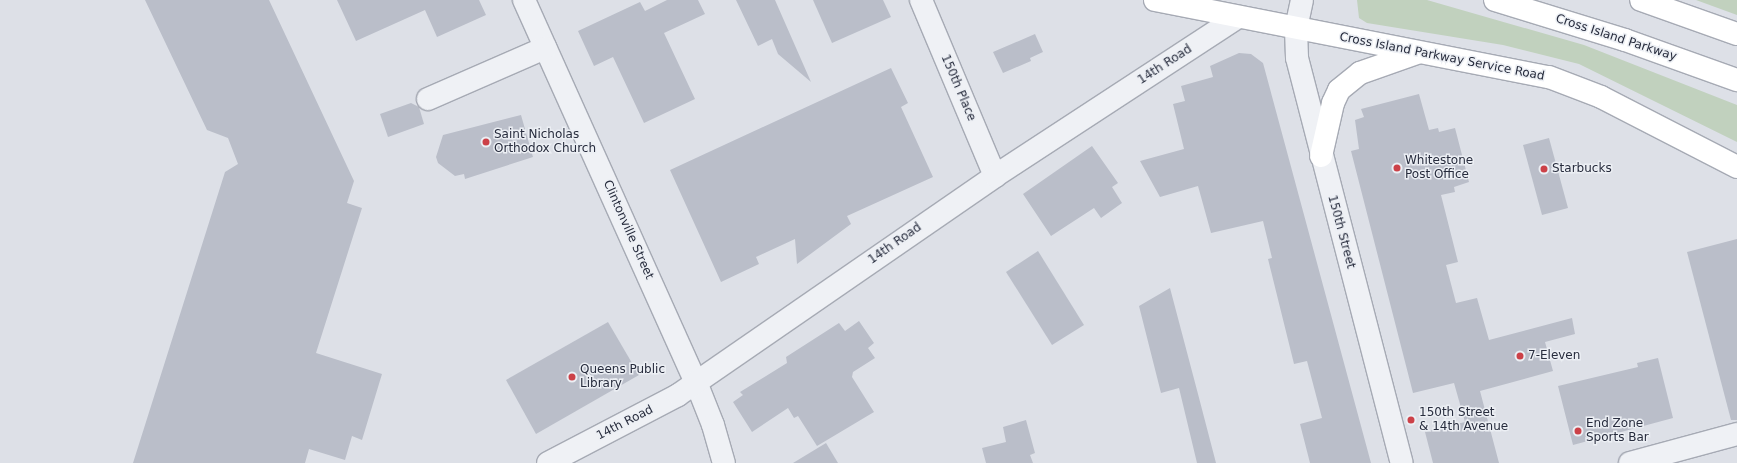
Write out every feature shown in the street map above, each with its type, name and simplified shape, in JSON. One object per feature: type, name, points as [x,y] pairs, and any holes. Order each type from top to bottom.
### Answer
[{"type":"main road","name":"Cross Island Parkway Service Road","points":[[1155,0],[1296,29],[1519,70],[1575,86],[1737,167]]},
{"type":"main road","name":"Cross Island Parkway","points":[[1495,0],[1624,40],[1737,80]]},
{"type":"main road","points":[[1641,0],[1737,34]]},
{"type":"main road","points":[[1321,156],[1339,90],[1360,73],[1399,57],[1422,52]]},
{"type":"street","name":"Clintonville Street","points":[[524,0],[696,382],[714,425],[724,463]]},
{"type":"street","name":"150th Place","points":[[921,0],[994,176]]},
{"type":"street","name":"150th Street","points":[[1302,0],[1296,29],[1297,58],[1321,156],[1402,463]]},
{"type":"street","name":"14th Road","points":[[548,463],[678,395],[994,176],[1238,17]]},
{"type":"street","points":[[428,99],[545,48]]},
{"type":"street","points":[[1630,463],[1737,434]]},
{"type":"green space","points":[[1357,0],[1427,0],[1584,45],[1737,105],[1737,142],[1579,64],[1503,45],[1367,23],[1359,18]]},
{"type":"green space","points":[[1696,0],[1737,0],[1737,15]]},
{"type":"building","points":[[145,0],[269,0],[354,181],[347,203],[362,208],[316,353],[382,374],[362,440],[352,436],[345,460],[309,449],[305,463],[133,463],[225,172],[238,164],[228,138],[207,130]]},
{"type":"building","points":[[337,0],[479,0],[486,15],[437,37],[425,10],[356,41]]},
{"type":"building","points":[[667,0],[698,0],[705,14],[664,33],[695,99],[644,123],[613,57],[594,66],[578,31],[640,2],[645,11]]},
{"type":"building","points":[[736,0],[775,0],[811,82],[778,54],[772,39],[758,46]]},
{"type":"building","points":[[813,0],[883,0],[891,17],[832,43]]},
{"type":"building","points":[[1035,34],[1043,52],[1030,58],[1031,61],[1003,73],[993,52]]},
{"type":"building","points":[[1239,53],[1251,54],[1263,63],[1371,463],[1310,463],[1300,424],[1322,418],[1307,361],[1294,364],[1268,259],[1272,258],[1263,221],[1211,233],[1198,186],[1160,197],[1140,161],[1184,149],[1173,104],[1185,101],[1181,86],[1213,77],[1210,66]]},
{"type":"building","points":[[891,68],[908,103],[901,107],[933,177],[847,216],[851,224],[797,264],[795,239],[756,257],[759,264],[721,282],[670,170]]},
{"type":"building","points":[[1419,94],[1429,130],[1438,128],[1439,132],[1455,128],[1469,182],[1454,187],[1455,192],[1441,195],[1458,262],[1446,265],[1456,303],[1477,298],[1489,340],[1572,318],[1575,334],[1545,342],[1553,371],[1480,391],[1499,463],[1433,463],[1425,432],[1465,422],[1454,383],[1413,393],[1351,151],[1359,149],[1355,120],[1364,117],[1361,109]]},
{"type":"building","points":[[411,103],[419,107],[424,124],[388,137],[380,114]]},
{"type":"building","name":"Saint Nicholas Orthodox Church","points":[[521,115],[533,157],[465,179],[464,174],[455,176],[438,163],[436,157],[443,135]]},
{"type":"building","name":"Starbucks","points":[[1549,138],[1568,208],[1542,215],[1523,145]]},
{"type":"building","points":[[1092,146],[1118,183],[1112,187],[1122,203],[1101,218],[1094,208],[1051,236],[1023,194]]},
{"type":"building","points":[[1737,239],[1737,420],[1731,420],[1687,252]]},
{"type":"building","points":[[1038,251],[1084,325],[1052,345],[1006,272]]},
{"type":"building","points":[[1170,288],[1216,463],[1197,463],[1179,388],[1161,393],[1139,306]]},
{"type":"building","points":[[859,321],[874,343],[868,348],[875,358],[853,372],[852,377],[874,412],[817,446],[798,416],[794,418],[788,408],[752,432],[733,402],[743,395],[740,392],[787,363],[786,357],[839,323],[845,331]]},
{"type":"building","name":"Queens Public Library","points":[[608,322],[639,375],[536,434],[506,380]]},
{"type":"building","points":[[1658,358],[1673,418],[1573,445],[1558,386],[1638,367],[1637,363]]},
{"type":"building","points":[[1026,420],[1035,453],[1030,455],[1033,463],[986,463],[982,448],[1006,442],[1003,427]]},
{"type":"building","points":[[826,443],[838,463],[793,463]]},
{"type":"place","name":"Saint Nicholas Orthodox Church","points":[[486,142]]},
{"type":"place","name":"Whitestone Post Office","points":[[1397,168]]},
{"type":"place","name":"Starbucks","points":[[1544,169]]},
{"type":"place","name":"7-Eleven","points":[[1520,356]]},
{"type":"place","name":"Queens Public Library","points":[[572,377]]},
{"type":"place","name":"150th Street & 14th Avenue","points":[[1411,420]]},
{"type":"place","name":"End Zone Sports Bar","points":[[1578,431]]}]
